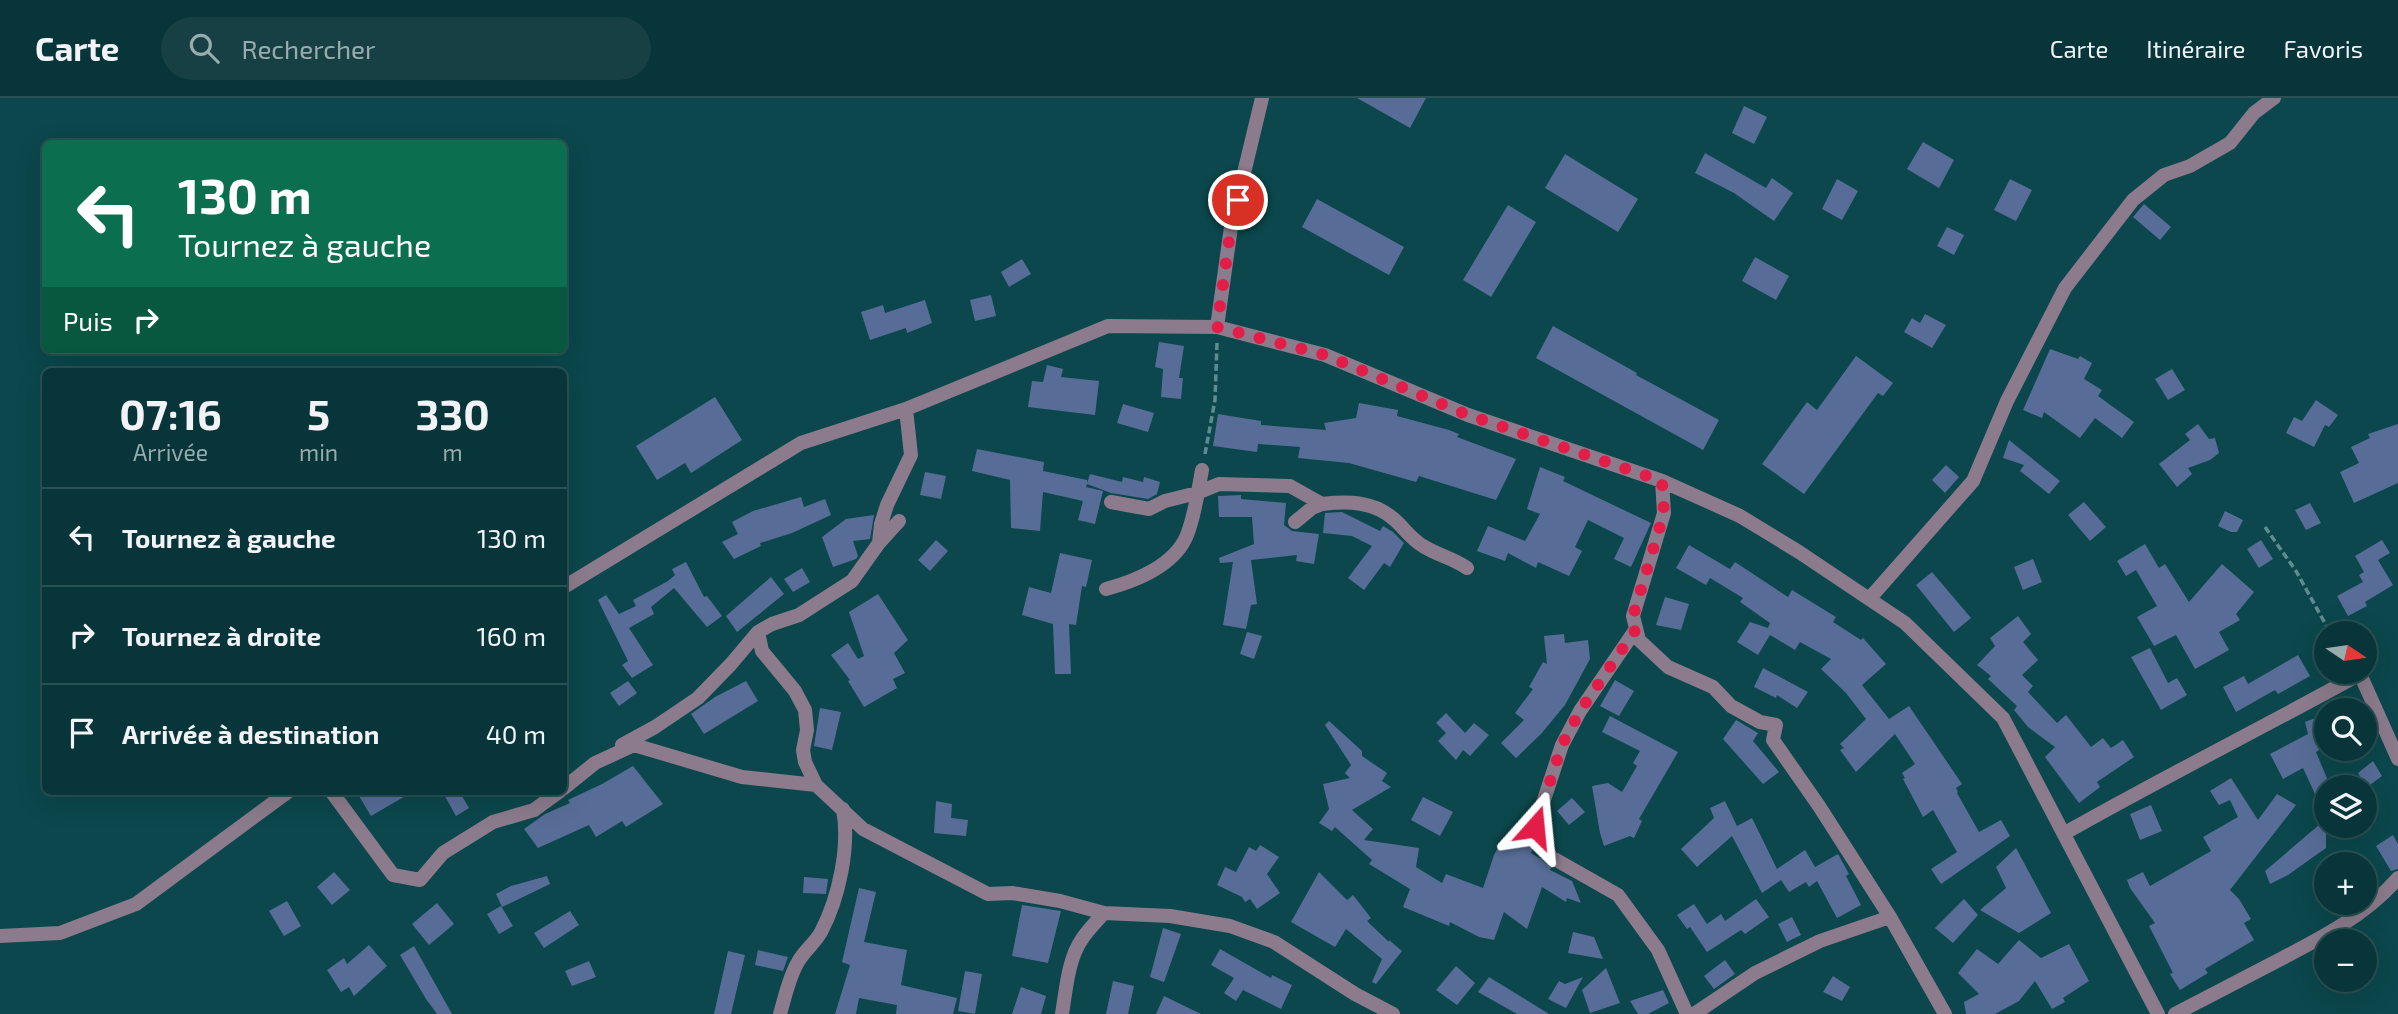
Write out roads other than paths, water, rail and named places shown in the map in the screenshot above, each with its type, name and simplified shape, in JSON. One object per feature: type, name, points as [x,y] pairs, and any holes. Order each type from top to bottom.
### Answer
[{"type":"street","points":[[1217,327],[1231,227],[1262,98]]},
{"type":"street","points":[[1870,598],[1973,481],[2007,401],[2065,288],[2133,200],[2164,175],[2190,166],[2230,143],[2254,113],[2274,98]]},
{"type":"street","points":[[567,585],[801,443],[906,409],[1108,326],[1217,327],[1325,355],[1468,415],[1662,481],[1740,516],[1905,623],[2003,718],[2158,1014]]},
{"type":"street","points":[[879,543],[887,505],[911,455],[906,409]]},
{"type":"street","points":[[1107,589],[1130,583],[1175,555],[1187,536],[1202,470]]},
{"type":"street","points":[[1662,481],[1664,513],[1633,616],[1639,640],[1668,667],[1713,687],[1731,706],[1760,722],[1776,725],[1773,740],[1890,917],[1945,1014]]},
{"type":"street","points":[[1111,502],[1149,509],[1165,501],[1219,484],[1290,486],[1322,504]]},
{"type":"street","points":[[1295,522],[1312,508],[1322,504],[1358,502],[1386,513],[1412,539],[1424,547],[1455,559],[1467,568]]},
{"type":"street","points":[[567,786],[595,763],[698,698],[758,632],[799,615],[852,582],[879,543],[899,521]]},
{"type":"street","points":[[1636,629],[1580,711],[1562,745],[1535,827],[1551,857],[1618,895],[1658,950],[1687,1014]]},
{"type":"street","points":[[758,632],[762,651],[795,691],[804,710],[807,730],[803,750],[805,762],[816,785],[863,829],[886,843],[988,894],[1012,893],[1060,901],[1104,913],[1170,916],[1230,926],[1274,942],[1355,994],[1393,1014]]},
{"type":"street","points":[[2065,833],[2164,777],[2262,729],[2360,674],[2398,759]]},
{"type":"street","points":[[595,763],[634,746],[685,758],[742,777],[816,785]]},
{"type":"street","points":[[0,936],[60,933],[136,904],[284,795]]},
{"type":"street","points":[[334,795],[393,875],[420,880],[443,853],[493,822],[534,810],[555,795]]},
{"type":"street","points":[[779,1014],[798,962],[813,945],[822,929],[836,888],[845,841],[843,809]]},
{"type":"street","points":[[2175,1014],[2328,935],[2386,892],[2398,878]]},
{"type":"street","points":[[1062,1014],[1077,948],[1104,913]]},
{"type":"street","points":[[1694,1014],[1766,967],[1820,941],[1890,917]]}]
